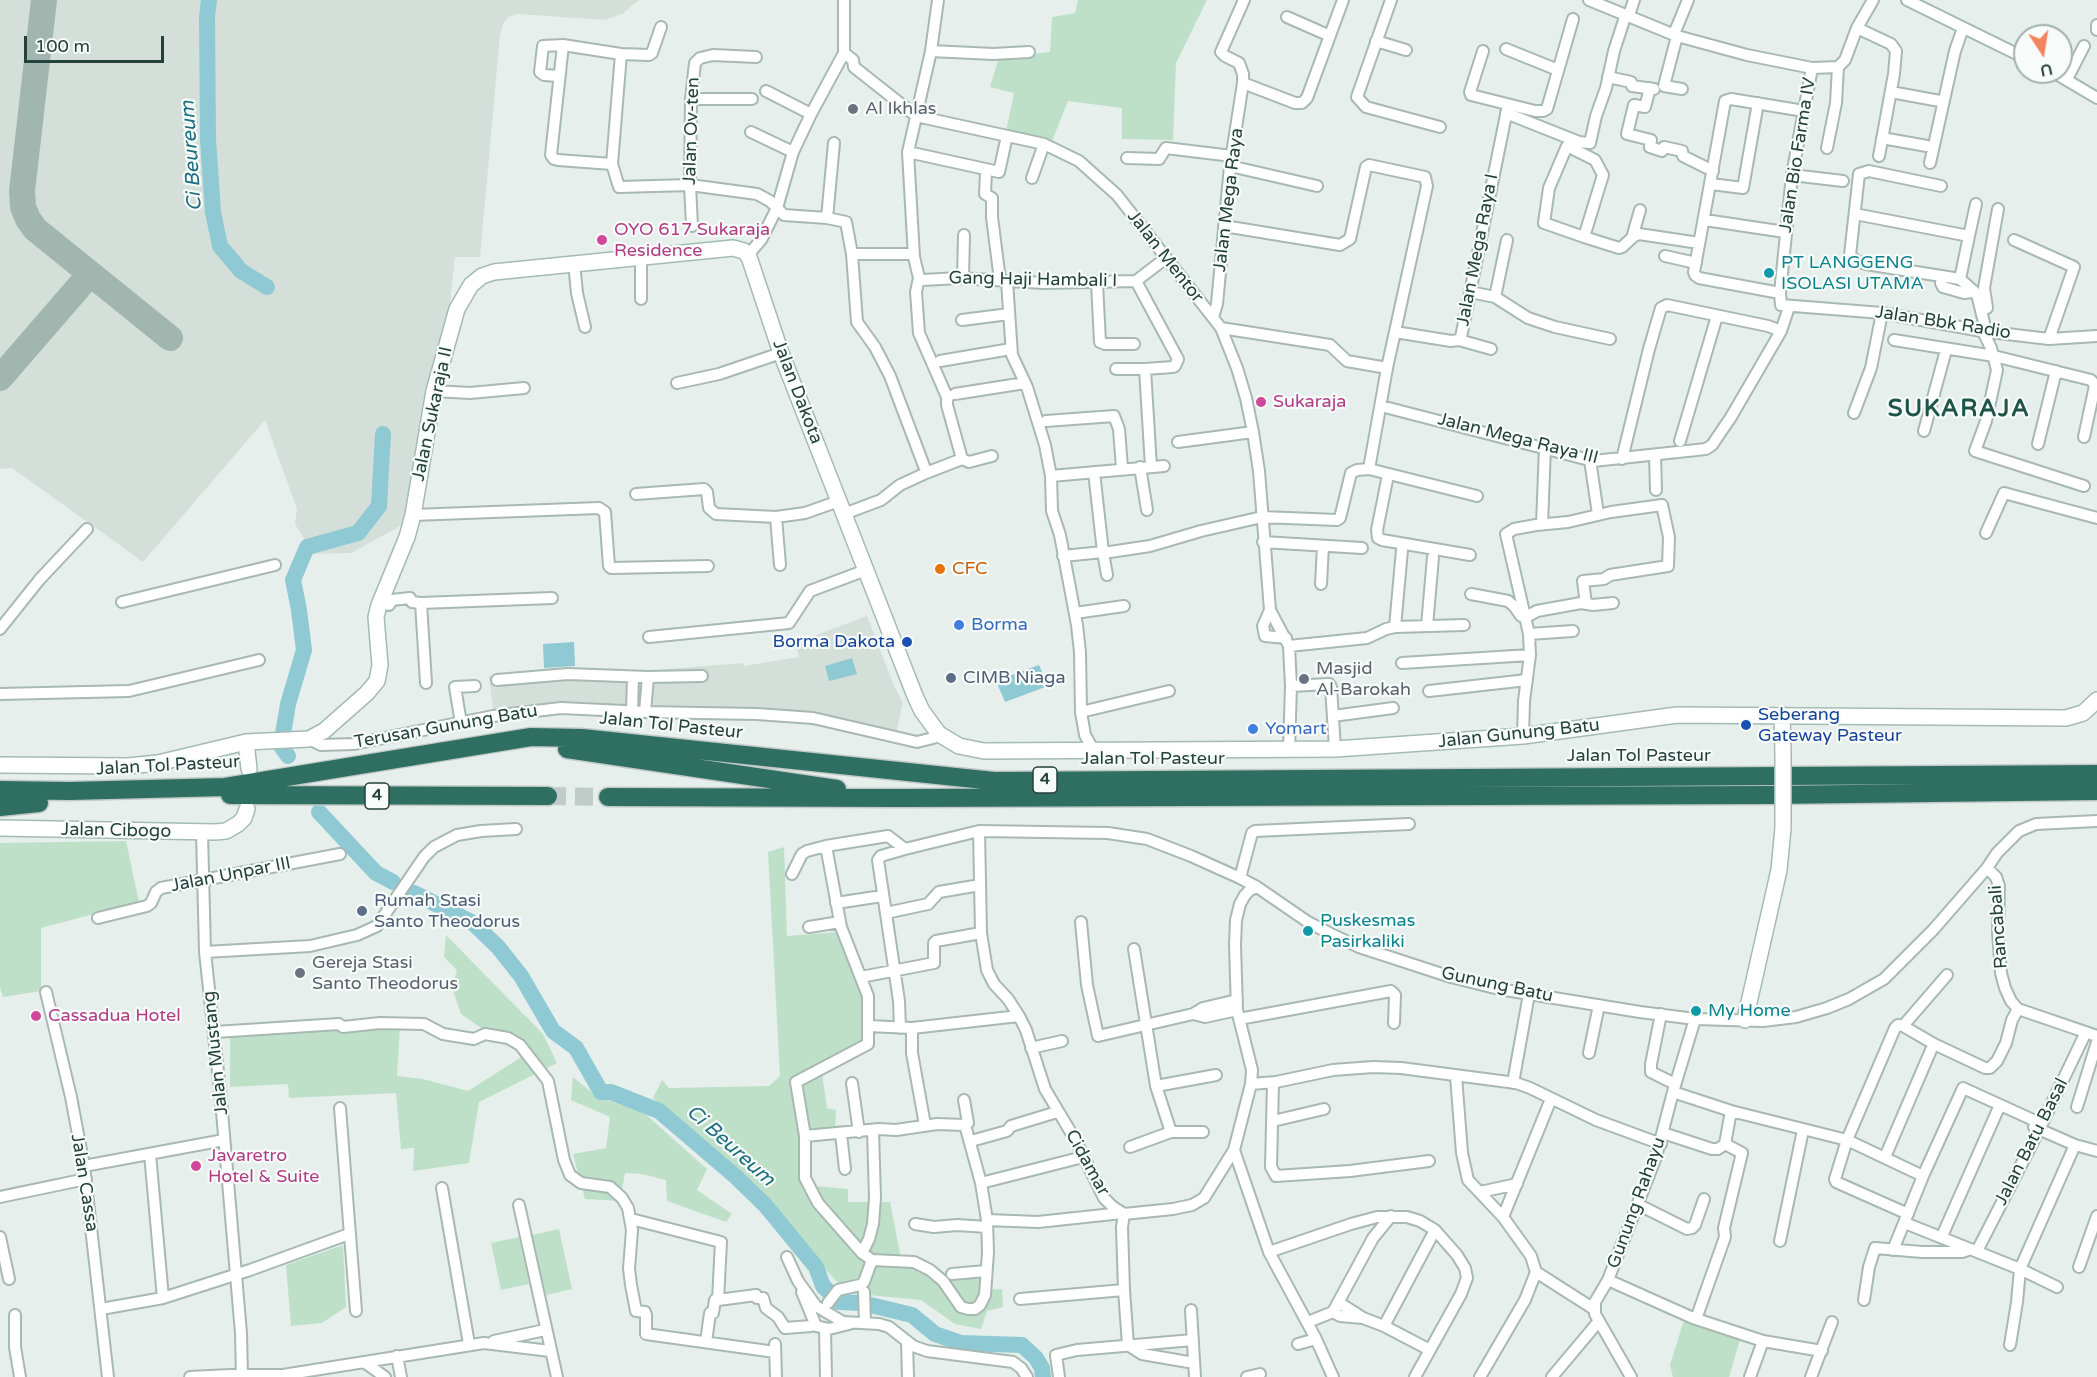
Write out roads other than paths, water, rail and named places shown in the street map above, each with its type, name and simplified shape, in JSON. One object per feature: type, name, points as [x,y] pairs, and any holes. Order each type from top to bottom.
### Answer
[{"type":"highway","name":"Jalan Tol Pasteur","points":[[0,790],[70,791],[225,787],[531,737],[582,738],[994,781],[2097,774]]},
{"type":"highway","points":[[227,795],[520,748],[555,747],[900,798]]},
{"type":"highway","name":"4","points":[[608,797],[1749,795],[2097,791]]},
{"type":"highway","name":"Jalan Tol Pasteur","points":[[0,802],[39,803],[227,795],[548,796]]},
{"type":"highway","points":[[0,807],[39,803]]},
{"type":"main road","name":"Jalan Sukaraja II","points":[[312,738],[324,731],[367,693],[377,681],[380,665],[376,618],[384,605],[407,537],[413,515],[434,392],[457,309],[471,285],[477,279],[494,272],[574,263],[733,248],[744,251],[748,255]]},
{"type":"main road","name":"Jalan Dakota","points":[[748,255],[782,353],[915,696],[922,711],[939,734]]},
{"type":"main road","name":"Jalan Gunung Batu","points":[[939,734],[949,741],[971,749],[1094,751],[1335,749],[1523,736],[1677,715],[2066,718],[2084,713],[2097,700]]},
{"type":"main road","points":[[1745,1020],[1779,870],[1783,828],[1782,715]]},
{"type":"main road","points":[[0,765],[128,761],[158,763],[246,759],[268,740],[312,738]]},
{"type":"main road","name":"Jalan Cibogo","points":[[0,828],[215,832],[232,828],[244,809]]},
{"type":"street","points":[[748,255],[761,240],[777,208],[794,152],[810,114],[841,58],[844,0]]},
{"type":"street","points":[[938,0],[931,51],[908,153],[914,254],[923,279],[916,292],[919,333],[950,396],[947,405],[962,459]]},
{"type":"street","points":[[1244,0],[1221,52],[1239,63],[1243,83],[1295,103],[1302,103],[1307,98],[1343,0]]},
{"type":"street","points":[[1391,0],[1357,94],[1359,100],[1366,107],[1440,127]]},
{"type":"street","points":[[1589,0],[1675,35],[1747,55],[1812,68],[1838,67]]},
{"type":"street","points":[[1483,51],[1470,94],[1578,142],[1590,143],[1608,77],[1634,0]]},
{"type":"street","points":[[1608,77],[1631,82],[1632,86],[1662,90],[1675,35],[1688,0]]},
{"type":"street","points":[[1827,148],[1836,103],[1838,67],[1849,54],[1857,28],[1873,0]]},
{"type":"street","points":[[1907,0],[2013,52]]},
{"type":"street","points":[[1287,17],[1330,36]]},
{"type":"street","points":[[1507,109],[1540,112],[1547,109],[1573,19]]},
{"type":"street","points":[[2097,25],[2097,30]]},
{"type":"street","points":[[559,76],[542,75],[543,46],[563,45],[645,56],[652,53],[661,27]]},
{"type":"street","points":[[1857,28],[1894,47],[1897,58],[1879,156]]},
{"type":"street","points":[[1930,163],[1955,51],[1963,28]]},
{"type":"street","points":[[1376,40],[1406,50]]},
{"type":"street","points":[[563,45],[551,154],[554,159],[612,164]]},
{"type":"street","points":[[2073,67],[2084,46]]},
{"type":"street","points":[[1506,49],[1557,70]]},
{"type":"street","points":[[931,51],[993,54],[1029,52]]},
{"type":"street","points":[[621,54],[612,164],[620,187],[690,185],[757,194],[784,215],[828,218],[846,222],[852,254],[857,322],[875,347],[890,376],[924,466]]},
{"type":"street","name":"Jalan Ov-ten","points":[[692,226],[690,185],[695,63],[700,58],[713,55],[756,57]]},
{"type":"street","name":"Jalan Mentor","points":[[841,58],[847,67],[854,67],[916,116],[1044,144],[1078,161],[1106,184],[1221,328],[1237,368],[1253,432],[1259,471],[1270,610],[1287,642],[1291,687],[1288,750]]},
{"type":"street","name":"Jalan Bio Farma IV","points":[[1780,293],[1792,175],[1812,68]]},
{"type":"street","name":"Jalan Mega Raya","points":[[1213,317],[1217,304],[1231,161],[1243,83]]},
{"type":"street","points":[[2073,83],[2097,98]]},
{"type":"street","points":[[1664,86],[1682,89]]},
{"type":"street","points":[[1650,88],[1645,107],[1634,105],[1627,134],[1651,140],[1650,147],[1662,151],[1664,147],[1682,151],[1683,156],[1713,171]]},
{"type":"street","points":[[766,91],[810,114]]},
{"type":"street","points":[[1891,92],[1940,101]]},
{"type":"street","points":[[692,99],[752,99]]},
{"type":"street","points":[[1789,307],[1783,307],[1780,303],[1780,293],[1699,278],[1695,275],[1725,101],[1731,99],[1804,111]]},
{"type":"street","points":[[1711,184],[1743,188],[1758,103]]},
{"type":"street","name":"Jalan Mega Raya I","points":[[1395,332],[1451,341],[1459,340],[1507,109]]},
{"type":"street","points":[[750,132],[794,152]]},
{"type":"street","points":[[908,153],[999,172],[1007,136]]},
{"type":"street","points":[[1882,138],[1927,146]]},
{"type":"street","points":[[828,218],[834,142]]},
{"type":"street","points":[[1032,178],[1044,144]]},
{"type":"street","points":[[1584,237],[1603,175],[1595,160],[1567,146],[1549,188],[1544,223],[1584,237],[1619,248],[1640,234],[1699,243]]},
{"type":"street","points":[[1127,158],[1159,159],[1166,148],[1231,161],[1317,186]]},
{"type":"street","points":[[1224,226],[1340,245],[1350,239],[1366,167],[1369,165],[1425,177],[1427,186],[1386,368],[1369,469]]},
{"type":"street","points":[[986,171],[985,194],[992,198],[992,217],[1009,314],[1013,361],[1025,383],[1043,439],[1051,476],[1052,511],[1056,519],[1075,612],[1080,652],[1081,712],[1085,735],[1094,751]]},
{"type":"street","points":[[1941,186],[1863,172],[1859,174],[1850,255],[1856,261],[1960,279],[1972,292],[1977,294],[1997,370],[1986,421],[1975,452],[2084,486]]},
{"type":"street","points":[[1792,175],[1843,181]]},
{"type":"street","points":[[1960,279],[1976,204]]},
{"type":"street","points":[[1986,331],[1984,288],[1998,209]]},
{"type":"street","points":[[1632,238],[1640,210]]},
{"type":"street","points":[[1855,214],[1969,236]]},
{"type":"street","points":[[1705,220],[1785,232]]},
{"type":"street","points":[[963,278],[964,236]]},
{"type":"street","points":[[1495,297],[1507,240]]},
{"type":"street","points":[[2014,240],[2074,267],[2049,339]]},
{"type":"street","points":[[852,254],[914,254]]},
{"type":"street","points":[[1665,256],[1696,263]]},
{"type":"street","points":[[641,257],[641,300]]},
{"type":"street","name":"Gang Haji Hambali I","points":[[923,279],[963,278],[1044,283],[1137,281],[1166,258]]},
{"type":"street","points":[[574,263],[577,293],[585,327]]},
{"type":"street","points":[[1942,276],[1943,287],[1964,293],[1972,292]]},
{"type":"street","points":[[1116,369],[1173,367],[1176,366],[1178,359],[1137,281]]},
{"type":"street","points":[[1097,283],[1100,342],[1134,344]]},
{"type":"street","points":[[1470,292],[1495,297],[1528,318],[1555,327],[1610,339]]},
{"type":"street","points":[[1622,459],[1659,311],[1667,305],[1768,326],[1781,331]]},
{"type":"street","name":"Jalan Bbk Radio","points":[[1789,307],[1882,313],[2049,339],[2097,336]]},
{"type":"street","name":"Jalan Mega Raya III","points":[[1381,406],[1590,460],[1622,459],[1706,449],[1713,445],[1781,331],[1789,307]]},
{"type":"street","points":[[1854,413],[1871,368],[1882,313]]},
{"type":"street","points":[[962,320],[1009,314]]},
{"type":"street","points":[[1680,441],[1717,316]]},
{"type":"street","points":[[1221,328],[1330,345],[1347,361],[1386,368]]},
{"type":"street","points":[[1459,340],[1491,349]]},
{"type":"street","points":[[1894,340],[1994,356],[2091,380],[2095,385],[2084,437]]},
{"type":"street","points":[[940,361],[1011,349]]},
{"type":"street","points":[[1924,430],[1946,350]]},
{"type":"street","points":[[676,382],[719,374],[782,353]]},
{"type":"street","points":[[1144,369],[1147,510]]},
{"type":"street","points":[[2038,444],[2056,371]]},
{"type":"street","points":[[950,396],[1025,383]]},
{"type":"street","points":[[434,392],[471,393],[524,388]]},
{"type":"street","points":[[1046,421],[1114,416],[1119,429],[1122,468]]},
{"type":"street","points":[[1178,442],[1253,432]]},
{"type":"street","points":[[1542,524],[1545,447]]},
{"type":"street","points":[[1654,455],[1656,490]]},
{"type":"street","points":[[636,494],[704,489],[707,492],[709,508],[716,514],[776,517],[881,500],[900,485],[962,459],[969,462],[992,456]]},
{"type":"street","points":[[1590,460],[1598,514]]},
{"type":"street","points":[[1051,476],[1164,466]]},
{"type":"street","points":[[1063,556],[1150,546],[1262,517],[1339,519],[1351,473],[1357,470],[1369,469],[1477,496]]},
{"type":"street","points":[[1094,472],[1107,575]]},
{"type":"street","points":[[1388,475],[1377,530],[1378,538],[1470,555]]},
{"type":"street","points":[[1986,533],[2004,493],[2097,518]]},
{"type":"street","points":[[1523,736],[1524,701],[1530,655],[1529,634],[1506,534],[1514,529],[1662,505],[1668,537],[1669,562],[1666,567],[1610,575],[1604,579],[1583,582],[1586,604]]},
{"type":"street","points":[[413,515],[598,508],[605,512],[611,568],[708,566]]},
{"type":"street","points":[[776,517],[780,565]]},
{"type":"street","points":[[0,629],[40,579],[87,529]]},
{"type":"street","points":[[1263,542],[1362,548]]},
{"type":"street","points":[[1321,584],[1323,546]]},
{"type":"street","points":[[1395,627],[1402,550]]},
{"type":"street","points":[[1427,626],[1432,557]]},
{"type":"street","points":[[122,602],[275,565]]},
{"type":"street","points":[[649,637],[789,623],[810,591],[866,570]]},
{"type":"street","points":[[1471,594],[1508,601],[1521,616],[1526,617],[1537,610],[1613,603]]},
{"type":"street","points":[[384,605],[392,600],[410,598],[416,603],[552,598]]},
{"type":"street","points":[[416,603],[426,684]]},
{"type":"street","points":[[1075,612],[1125,606]]},
{"type":"street","name":"Jalan Mentor","points":[[1270,610],[1263,626],[1265,636],[1287,642]]},
{"type":"street","points":[[1287,642],[1363,639],[1395,627],[1464,625]]},
{"type":"street","points":[[1529,634],[1573,631]]},
{"type":"street","points":[[1402,663],[1530,655]]},
{"type":"street","points":[[0,694],[129,691],[259,660]]},
{"type":"street","points":[[497,680],[568,674],[633,677],[702,676]]},
{"type":"street","points":[[632,711],[633,677]]},
{"type":"street","points":[[645,712],[648,677]]},
{"type":"street","points":[[1429,690],[1527,680]]},
{"type":"street","points":[[1291,687],[1329,684],[1335,749]]},
{"type":"street","points":[[461,723],[455,687],[475,686]]},
{"type":"street","points":[[1081,712],[1168,691]]},
{"type":"street","points":[[1333,716],[1393,708]]},
{"type":"street","name":"Terusan Gunung Batu","points":[[312,738],[354,744],[493,716],[549,709],[710,712],[813,718],[917,742],[939,734]]},
{"type":"street","name":"Gunung Batu","points":[[882,896],[878,860],[882,856],[905,849],[979,831],[1108,833],[1147,839],[1185,853],[1257,887],[1308,922],[1359,947],[1450,977],[1499,989],[1695,1019],[1745,1020],[1796,1017],[1827,1008],[1884,979],[1916,948],[1987,868],[2004,845],[2019,831],[2029,826],[2063,821],[2097,821]]},
{"type":"street","points":[[1239,878],[1252,833],[1255,831],[1409,824]]},
{"type":"street","points":[[205,952],[310,946],[357,935],[377,926],[424,857],[434,847],[465,834],[516,829]]},
{"type":"street","name":"Jalan Mustang","points":[[202,831],[205,952],[215,1032],[241,1333],[242,1376]]},
{"type":"street","name":"Cidamar","points":[[979,831],[981,933],[989,975],[993,984],[1008,999],[1019,1016],[1045,1089],[1104,1198],[1123,1213],[1173,1209],[1204,1198],[1234,1150],[1251,1084]]},
{"type":"street","points":[[792,874],[802,854],[826,846],[888,836],[905,849]]},
{"type":"street","points":[[826,846],[840,922],[867,996],[868,1044],[796,1082],[805,1136],[805,1180],[818,1203],[862,1253],[872,1260],[914,1262],[930,1270],[943,1281],[961,1307],[975,1309],[985,1295],[987,1223],[981,1183],[965,1125],[968,1122],[964,1100]]},
{"type":"street","name":"Jalan Unpar III","points":[[98,918],[147,906],[161,888],[340,854]]},
{"type":"street","name":"Rancabali","points":[[1987,868],[1996,877],[1999,886],[1998,932],[2001,973],[2005,988],[2018,1009]]},
{"type":"street","points":[[886,913],[928,904],[939,892],[980,885]]},
{"type":"street","points":[[1257,887],[1245,895],[1237,911],[1235,945],[1238,1010],[1252,1070],[1251,1084],[1273,1083],[1333,1070],[1372,1066],[1513,1083],[1530,1088],[1596,1120],[1662,1139],[1712,1149],[1718,1149],[1725,1144],[1731,1111]]},
{"type":"street","points":[[836,903],[882,896],[899,1001],[900,1028]]},
{"type":"street","points":[[809,927],[840,922]]},
{"type":"street","points":[[1081,922],[1087,985],[1097,1035],[1148,1026],[1193,1014],[1205,1017],[1238,1010],[1391,991],[1395,995],[1395,1023]]},
{"type":"street","points":[[861,977],[933,963],[935,962],[934,943],[936,941],[981,933]]},
{"type":"street","points":[[1134,949],[1156,1086],[1171,1132]]},
{"type":"street","points":[[1903,1026],[1947,975]]},
{"type":"street","name":"Jalan Cassa","points":[[46,992],[71,1097],[84,1166],[108,1377]]},
{"type":"street","points":[[1513,1083],[1529,994]]},
{"type":"street","points":[[1588,1053],[1599,1005]]},
{"type":"street","points":[[2057,1287],[2021,1268],[1974,1250],[1906,1219],[1836,1182],[1835,1179],[1847,1140],[1898,1025],[1985,1068],[1990,1068],[1997,1061],[2018,1009],[2092,1034]]},
{"type":"street","points":[[1661,1014],[1651,1072],[1674,1088],[1731,1111],[1847,1140],[1923,1176]]},
{"type":"street","points":[[868,1026],[912,1028],[1019,1016]]},
{"type":"street","name":"Gunung Rahayu","points":[[1594,1309],[1595,1302],[1608,1280],[1639,1205],[1662,1139],[1674,1088],[1695,1019]]},
{"type":"street","points":[[215,1032],[339,1024],[343,1027],[380,1023],[424,1024],[443,1034],[474,1039],[485,1034],[508,1038],[520,1045],[548,1081],[564,1160],[570,1175],[581,1183],[610,1187],[622,1198],[631,1219],[629,1269],[631,1285],[636,1311],[645,1312],[646,1315],[646,1334],[775,1348],[776,1377]]},
{"type":"street","points":[[912,1028],[912,1053],[925,1125]]},
{"type":"street","name":"Jalan Batu Basal","points":[[1974,1250],[2092,1034]]},
{"type":"street","points":[[1031,1048],[1062,1041]]},
{"type":"street","points":[[2077,1107],[2097,1042]]},
{"type":"street","points":[[1885,1157],[1931,1050]]},
{"type":"street","points":[[1156,1086],[1216,1075]]},
{"type":"street","points":[[1456,1076],[1462,1153],[1468,1180],[1503,1217],[1531,1256],[1536,1272],[1525,1300],[1480,1377]]},
{"type":"street","points":[[852,1083],[859,1132]]},
{"type":"street","points":[[1273,1083],[1271,1167],[1276,1176],[1350,1171],[1429,1161]]},
{"type":"street","points":[[1893,1250],[1960,1093],[1999,1108],[2075,1144],[2097,1151]]},
{"type":"street","points":[[1503,1217],[1551,1099]]},
{"type":"street","points":[[340,1108],[356,1311]]},
{"type":"street","points":[[1942,1236],[1999,1108]]},
{"type":"street","points":[[1273,1121],[1324,1109]]},
{"type":"street","points":[[971,1142],[1007,1131],[1011,1126],[1058,1112]]},
{"type":"street","points":[[805,1136],[896,1130],[925,1125],[965,1125]]},
{"type":"street","points":[[862,1253],[870,1239],[875,1198],[873,1130]]},
{"type":"street","points":[[1780,1241],[1803,1130]]},
{"type":"street","points":[[1130,1148],[1171,1132],[1203,1132]]},
{"type":"street","points":[[841,1134],[845,1169]]},
{"type":"street","points":[[84,1166],[224,1140]]},
{"type":"street","points":[[1696,1319],[1725,1237],[1724,1228],[1742,1153],[1725,1144]]},
{"type":"street","points":[[2010,1345],[2021,1268],[2075,1144]]},
{"type":"street","points":[[1234,1150],[1269,1252],[1317,1340],[1333,1377]]},
{"type":"street","points":[[150,1154],[163,1298]]},
{"type":"street","points":[[981,1183],[1083,1157]]},
{"type":"street","points":[[0,1197],[86,1179]]},
{"type":"street","points":[[1480,1192],[1517,1184]]},
{"type":"street","points":[[442,1188],[469,1344]]},
{"type":"street","points":[[1639,1205],[1687,1229],[1695,1225],[1704,1198]]},
{"type":"street","points":[[519,1205],[556,1377]]},
{"type":"street","points":[[915,1224],[934,1227],[1038,1222],[1123,1213],[1124,1290],[1128,1345]]},
{"type":"street","points":[[1269,1252],[1363,1220],[1391,1216],[1420,1221],[1434,1230],[1449,1244],[1467,1273],[1461,1294],[1415,1377]]},
{"type":"street","points":[[1313,1320],[1335,1307],[1373,1239],[1391,1216]]},
{"type":"street","points":[[2079,1267],[2097,1216]]},
{"type":"street","points":[[631,1219],[721,1242],[718,1300]]},
{"type":"street","points":[[1363,1220],[1373,1239]]},
{"type":"street","points":[[1384,1326],[1434,1230]]},
{"type":"street","points":[[102,1309],[163,1298],[349,1234]]},
{"type":"street","points":[[0,1237],[9,1280]]},
{"type":"street","points":[[1864,1300],[1869,1267],[1875,1248],[1942,1252],[1974,1250]]},
{"type":"street","points":[[787,1257],[816,1326],[825,1329],[865,1321],[889,1327],[913,1346],[937,1354],[1013,1362],[1027,1377]]},
{"type":"street","points":[[828,1303],[838,1290],[864,1282],[872,1260]]},
{"type":"street","points":[[952,1274],[986,1271]]},
{"type":"street","points":[[1536,1272],[1594,1309],[1631,1377]]},
{"type":"street","points":[[1608,1280],[1696,1319],[1763,1341],[1822,1351]]},
{"type":"street","points":[[798,1281],[816,1306],[843,1322],[851,1324]]},
{"type":"street","points":[[1020,1299],[1124,1290]]},
{"type":"street","points":[[864,1292],[865,1321]]},
{"type":"street","points":[[706,1342],[710,1313],[713,1313],[715,1300],[756,1295],[757,1298],[763,1298],[766,1308],[778,1317],[785,1328],[811,1326]]},
{"type":"street","points":[[1335,1307],[1340,1316],[1363,1318],[1384,1326],[1428,1350]]},
{"type":"street","points":[[1191,1310],[1195,1377]]},
{"type":"street","points":[[15,1315],[15,1347],[20,1377]]},
{"type":"street","points":[[1552,1377],[1599,1321]]},
{"type":"street","points":[[1811,1377],[1832,1322]]},
{"type":"street","points":[[825,1329],[826,1377]]},
{"type":"street","points":[[190,1377],[283,1375],[484,1343],[545,1330]]},
{"type":"street","points":[[1059,1377],[1056,1354],[1077,1350],[1193,1340]]},
{"type":"street","points":[[1298,1344],[1317,1340]]},
{"type":"street","points":[[907,1341],[908,1377]]},
{"type":"street","points":[[1750,1377],[1763,1341]]},
{"type":"street","points":[[484,1343],[550,1351]]},
{"type":"street","points":[[1128,1345],[1142,1354],[1194,1363]]},
{"type":"street","points":[[397,1356],[401,1377]]},
{"type":"street","points":[[364,1362],[385,1377]]},
{"type":"street","points":[[1247,1377],[1260,1373]]},
{"type":"water","points":[[574,642],[575,666],[544,668],[543,644]]},
{"type":"water","points":[[852,658],[857,674],[829,681],[825,666]]},
{"type":"water","points":[[1039,665],[1048,686],[1005,702],[996,681]]},
{"type":"waterway","name":"Ci Beureum","points":[[209,0],[207,17],[208,139],[213,212],[220,246],[241,271],[267,287]]},
{"type":"waterway","name":"Ci Beureum","points":[[288,756],[281,746],[288,704],[304,650],[293,580],[307,547],[358,533],[379,506],[383,434]]},
{"type":"waterway","name":"Ci Beureum","points":[[319,812],[376,873],[393,882]]},
{"type":"waterway","name":"Ci Beureum","points":[[414,893],[473,923],[498,947],[521,976],[553,1031],[576,1048],[601,1092],[611,1092],[659,1111],[735,1176],[765,1205],[816,1267],[823,1286],[839,1302],[862,1303],[912,1315],[935,1334],[961,1343],[1022,1345],[1036,1358],[1042,1368],[1043,1377]]},
{"type":"tunnel","points":[[548,796],[608,797]]},
{"type":"place","name":"Al Ikhlas","points":[[853,109]]},
{"type":"place","name":"OYO 617 Sukaraja Residence","points":[[602,240]]},
{"type":"place","name":"PT LANGGENG ISOLASI UTAMA","points":[[1769,273]]},
{"type":"place","name":"Sukaraja","points":[[1261,402]]},
{"type":"place","name":"CFC","points":[[940,569]]},
{"type":"place","name":"Borma","points":[[959,625]]},
{"type":"place","name":"Borma Dakota","points":[[907,642]]},
{"type":"place","name":"CIMB Niaga","points":[[951,678]]},
{"type":"place","name":"Masjid Al-Barokah","points":[[1304,679]]},
{"type":"place","name":"Seberang Gateway Pasteur","points":[[1746,725]]},
{"type":"place","name":"Yomart","points":[[1253,729]]},
{"type":"place","name":"Rumah Stasi Santo Theodorus","points":[[362,911]]},
{"type":"place","name":"Puskesmas Pasirkaliki","points":[[1308,931]]},
{"type":"place","name":"Gereja Stasi Santo Theodorus","points":[[300,973]]},
{"type":"place","name":"My Home","points":[[1696,1011]]},
{"type":"place","name":"Cassadua Hotel","points":[[36,1016]]},
{"type":"place","name":"Javaretro Hotel & Suite","points":[[196,1166]]},
{"type":"district","name":"SUKARAJA","points":[[1959,410]]}]
